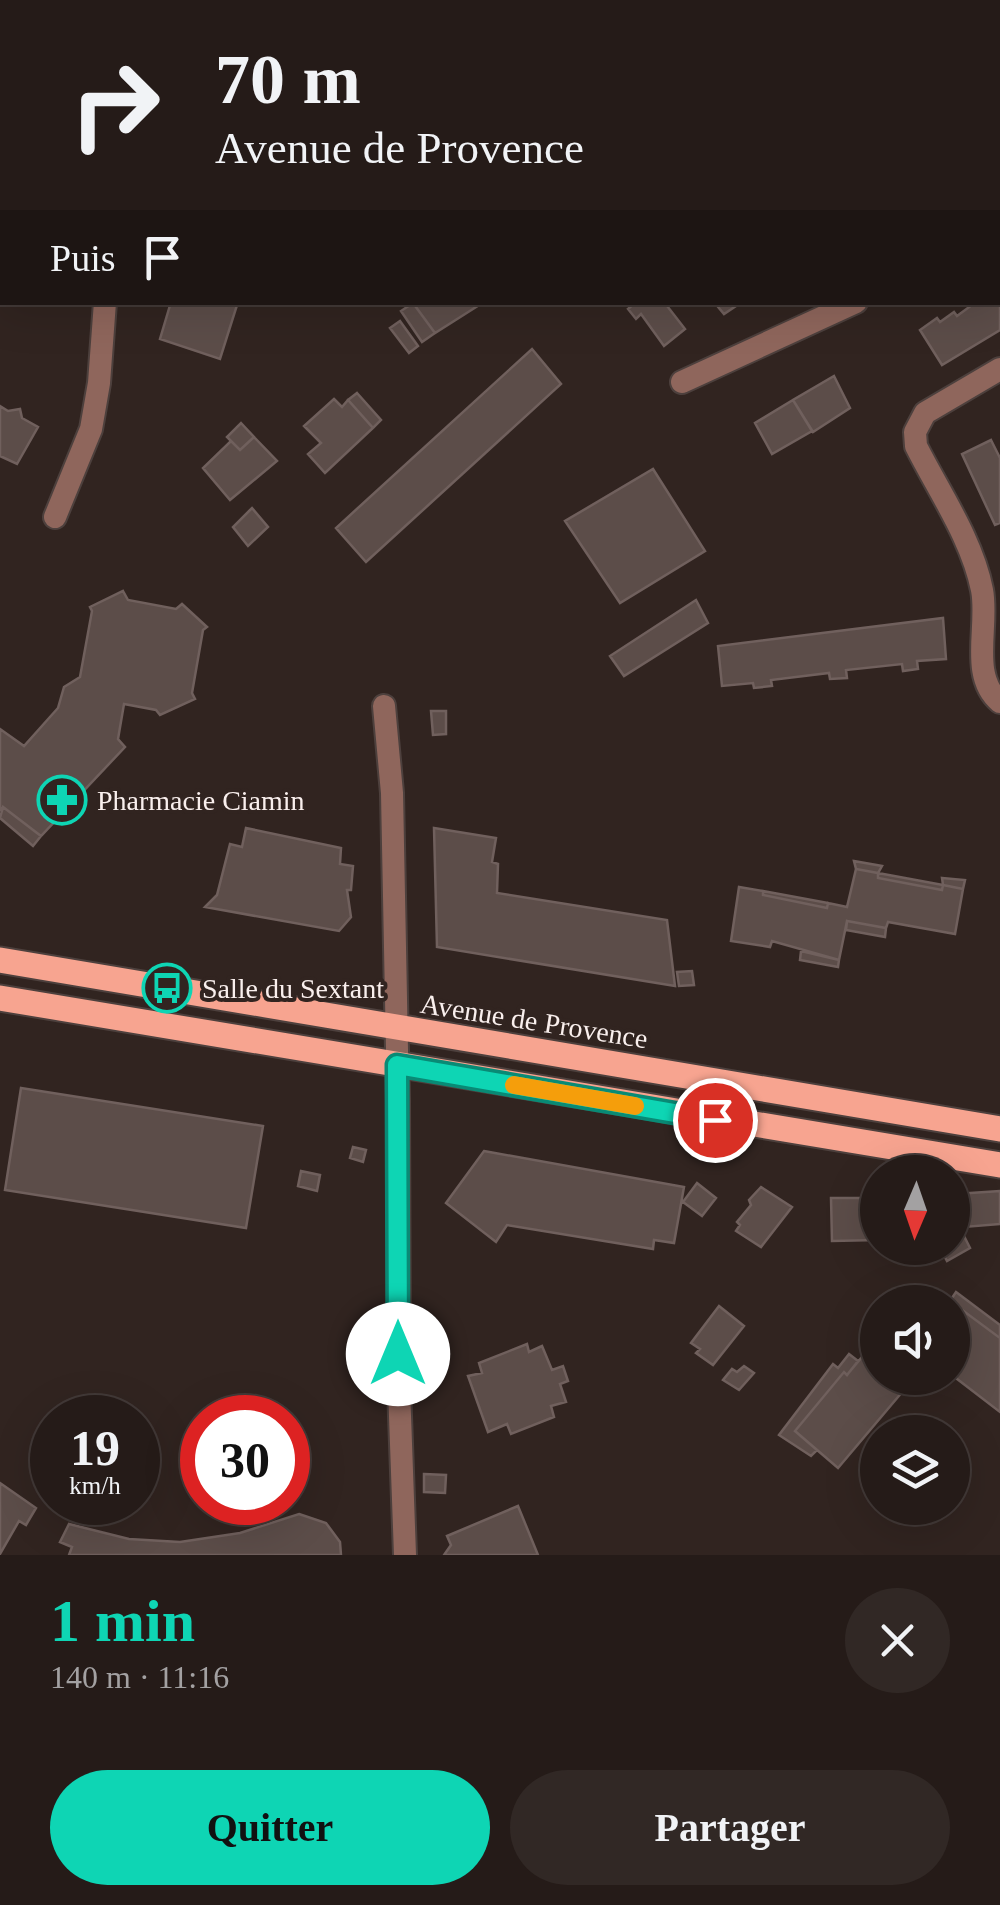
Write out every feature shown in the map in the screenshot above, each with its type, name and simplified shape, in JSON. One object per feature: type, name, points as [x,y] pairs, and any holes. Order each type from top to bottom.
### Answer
[{"type":"main road","name":"Avenue de Provence","points":[[0,960],[1000,1129]]},
{"type":"main road","points":[[0,998],[1000,1165]]},
{"type":"street","points":[[54,517],[91,428],[105,305]]},
{"type":"street","points":[[682,382],[849,305]]},
{"type":"street","points":[[1000,369],[925,413],[915,432],[916,446],[969,549],[982,591],[983,681],[1000,702]]},
{"type":"street","points":[[384,706],[392,792],[399,1388],[405,1555]]},
{"type":"building","points":[[170,305],[237,305],[220,359],[160,339]]},
{"type":"building","points":[[414,305],[479,305],[435,333]]},
{"type":"building","points":[[414,305],[435,333],[422,342],[401,311]]},
{"type":"building","points":[[633,305],[666,305],[685,329],[664,346],[641,314],[636,319],[628,309]]},
{"type":"building","points":[[716,305],[738,305],[724,314]]},
{"type":"building","points":[[972,305],[1000,305],[1000,330],[942,365],[920,330],[937,318],[940,322],[954,312],[957,316]]},
{"type":"building","points":[[400,321],[418,346],[409,353],[390,328]]},
{"type":"building","points":[[532,349],[561,384],[366,562],[336,528]]},
{"type":"building","points":[[834,376],[850,408],[813,432],[793,400]]},
{"type":"building","points":[[357,393],[381,420],[373,428],[348,400]]},
{"type":"building","points":[[334,399],[342,407],[348,400],[373,428],[325,473],[308,454],[321,443],[304,426]]},
{"type":"building","points":[[793,400],[812,431],[772,454],[755,423]]},
{"type":"building","points":[[0,406],[8,411],[20,409],[22,418],[38,427],[17,464],[0,456]]},
{"type":"building","points":[[241,423],[254,437],[240,450],[227,437]]},
{"type":"building","points":[[254,437],[277,461],[230,500],[203,468],[231,441],[240,450]]},
{"type":"building","points":[[991,440],[1000,458],[1000,523],[995,525],[962,454]]},
{"type":"building","points":[[653,469],[705,551],[620,603],[565,521]]},
{"type":"building","points":[[252,508],[268,527],[248,546],[233,527]]},
{"type":"building","points":[[123,591],[128,600],[176,609],[182,604],[207,627],[203,630],[192,693],[195,699],[160,715],[156,710],[124,704],[118,739],[125,747],[41,836],[3,807],[0,810],[0,729],[24,746],[58,708],[64,687],[80,677],[90,607]]},
{"type":"building","points":[[696,600],[708,623],[624,676],[610,656]]},
{"type":"building","points":[[943,618],[946,659],[917,661],[918,669],[903,671],[902,664],[846,670],[847,678],[830,679],[829,673],[771,680],[772,686],[722,686],[718,646]]},
{"type":"building","points":[[431,711],[446,711],[446,734],[433,735]]},
{"type":"building","points":[[3,807],[41,836],[33,846],[0,818]]},
{"type":"building","points":[[246,828],[341,848],[340,864],[353,866],[351,890],[347,890],[351,917],[339,931],[205,907],[217,895],[230,844],[242,847]]},
{"type":"building","points":[[434,828],[496,838],[492,862],[498,864],[497,893],[667,920],[675,986],[437,947]]},
{"type":"building","points":[[854,861],[882,866],[878,873],[856,869]]},
{"type":"building","points":[[856,869],[878,873],[878,878],[942,890],[943,885],[963,889],[955,934],[888,922],[886,928],[847,921],[839,960],[772,941],[770,947],[731,941],[739,887],[827,908],[828,903],[847,907]]},
{"type":"building","points":[[878,873],[943,885],[942,890],[878,878]]},
{"type":"building","points":[[942,878],[965,880],[963,889],[943,885]]},
{"type":"building","points":[[763,891],[828,903],[827,908],[763,895]]},
{"type":"building","points":[[847,921],[886,928],[885,937],[846,930]]},
{"type":"building","points":[[801,951],[839,960],[838,967],[800,960]]},
{"type":"building","points":[[692,971],[694,985],[679,986],[677,972]]},
{"type":"building","points":[[21,1088],[263,1126],[246,1228],[5,1190]]},
{"type":"building","points":[[353,1147],[366,1150],[363,1162],[350,1158]]},
{"type":"building","points":[[484,1151],[684,1187],[674,1243],[654,1240],[653,1249],[507,1225],[496,1242],[446,1203]]},
{"type":"building","points":[[301,1171],[320,1175],[317,1191],[298,1186]]},
{"type":"building","points":[[697,1183],[716,1198],[702,1216],[683,1202]]},
{"type":"building","points":[[761,1187],[792,1207],[761,1247],[736,1231],[740,1225],[737,1222],[751,1205],[749,1200]]},
{"type":"building","points":[[1000,1191],[1000,1224],[970,1226],[970,1193]]},
{"type":"building","points":[[831,1198],[860,1198],[860,1240],[832,1241]]},
{"type":"building","points":[[970,1302],[1000,1325],[1000,1338],[970,1316]]},
{"type":"building","points":[[719,1306],[744,1326],[713,1365],[696,1353],[700,1349],[691,1343]]},
{"type":"building","points":[[970,1316],[1000,1338],[1000,1412],[970,1389]]},
{"type":"building","points":[[527,1344],[529,1352],[542,1346],[552,1370],[563,1366],[568,1381],[560,1384],[566,1402],[551,1406],[554,1417],[511,1434],[507,1424],[488,1432],[468,1376],[482,1373],[479,1363]]},
{"type":"building","points":[[849,1354],[858,1361],[847,1375],[844,1372],[795,1431],[817,1450],[811,1456],[779,1435],[833,1364],[838,1368]]},
{"type":"building","points":[[860,1359],[860,1395],[900,1395],[883,1415],[860,1415],[860,1442],[838,1468],[795,1431],[844,1372],[847,1375]]},
{"type":"building","points":[[744,1366],[754,1373],[739,1390],[723,1380],[732,1369],[737,1372]]},
{"type":"building","points":[[424,1474],[446,1475],[445,1493],[424,1492]]},
{"type":"building","points":[[0,1483],[30,1504],[30,1518],[26,1525],[19,1521],[0,1554]]},
{"type":"building","points":[[518,1506],[538,1555],[444,1555],[451,1545],[447,1536]]},
{"type":"building","points":[[310,1518],[326,1523],[340,1542],[341,1555],[69,1555],[72,1547],[60,1542],[68,1525],[129,1539],[180,1542],[265,1525],[310,1525]]},
{"type":"slow traffic","points":[[514,1085],[635,1106]]},
{"type":"place","name":"Pharmacie Ciamin","points":[[62,800]]},
{"type":"place","name":"Salle du Sextant","points":[[167,988]]},
{"type":"route","points":[[398,1354],[397,1065],[715,1120]]}]
